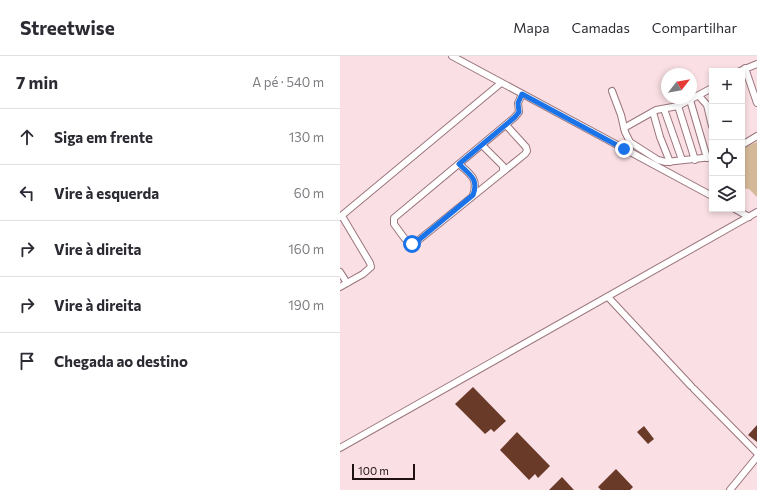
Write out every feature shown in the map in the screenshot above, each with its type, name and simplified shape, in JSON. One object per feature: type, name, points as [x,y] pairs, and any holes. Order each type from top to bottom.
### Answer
[{"type":"street","points":[[452,56],[709,194]]},
{"type":"street","points":[[745,69],[757,64]]},
{"type":"street","points":[[745,75],[757,103]]},
{"type":"street","points":[[340,287],[363,274],[371,267],[370,263],[341,217],[501,83]]},
{"type":"street","points":[[709,90],[699,96],[707,105],[709,113]]},
{"type":"street","points":[[612,92],[627,137],[633,144],[658,160],[670,162],[709,158],[691,104]]},
{"type":"street","points":[[506,125],[526,147],[527,151],[415,243],[412,244],[405,239],[394,224],[394,218],[506,125],[519,112],[518,103],[522,94]]},
{"type":"street","points":[[624,128],[653,112],[682,104]]},
{"type":"street","points":[[678,106],[696,160]]},
{"type":"street","points":[[664,109],[682,160]]},
{"type":"street","points":[[653,112],[660,137],[670,162]]},
{"type":"street","points":[[745,143],[757,136]]},
{"type":"street","points":[[482,145],[503,166],[503,171]]},
{"type":"street","points":[[459,164],[471,176],[475,183],[476,187],[473,195]]},
{"type":"street","points":[[740,212],[749,217]]},
{"type":"street","points":[[340,448],[757,212]]},
{"type":"street","points":[[340,272],[347,283]]},
{"type":"street","points":[[608,297],[757,454]]},
{"type":"street","points":[[730,490],[757,457]]},
{"type":"shaded area","points":[[757,142],[757,197],[749,189],[745,188],[745,147]]},
{"type":"building","points":[[473,387],[506,421],[494,432],[491,429],[485,434],[455,404]]},
{"type":"building","points":[[757,425],[757,442],[748,435]]},
{"type":"building","points":[[644,426],[654,439],[648,444],[637,432]]},
{"type":"building","points":[[517,432],[550,466],[538,478],[535,474],[529,480],[500,450]]},
{"type":"building","points":[[616,469],[633,487],[630,490],[601,490],[598,487]]},
{"type":"building","points":[[562,477],[574,490],[549,490]]},
{"type":"route","points":[[412,244],[473,195],[476,187],[475,183],[471,176],[459,164],[515,117],[519,112],[518,103],[522,94],[624,149]]}]
